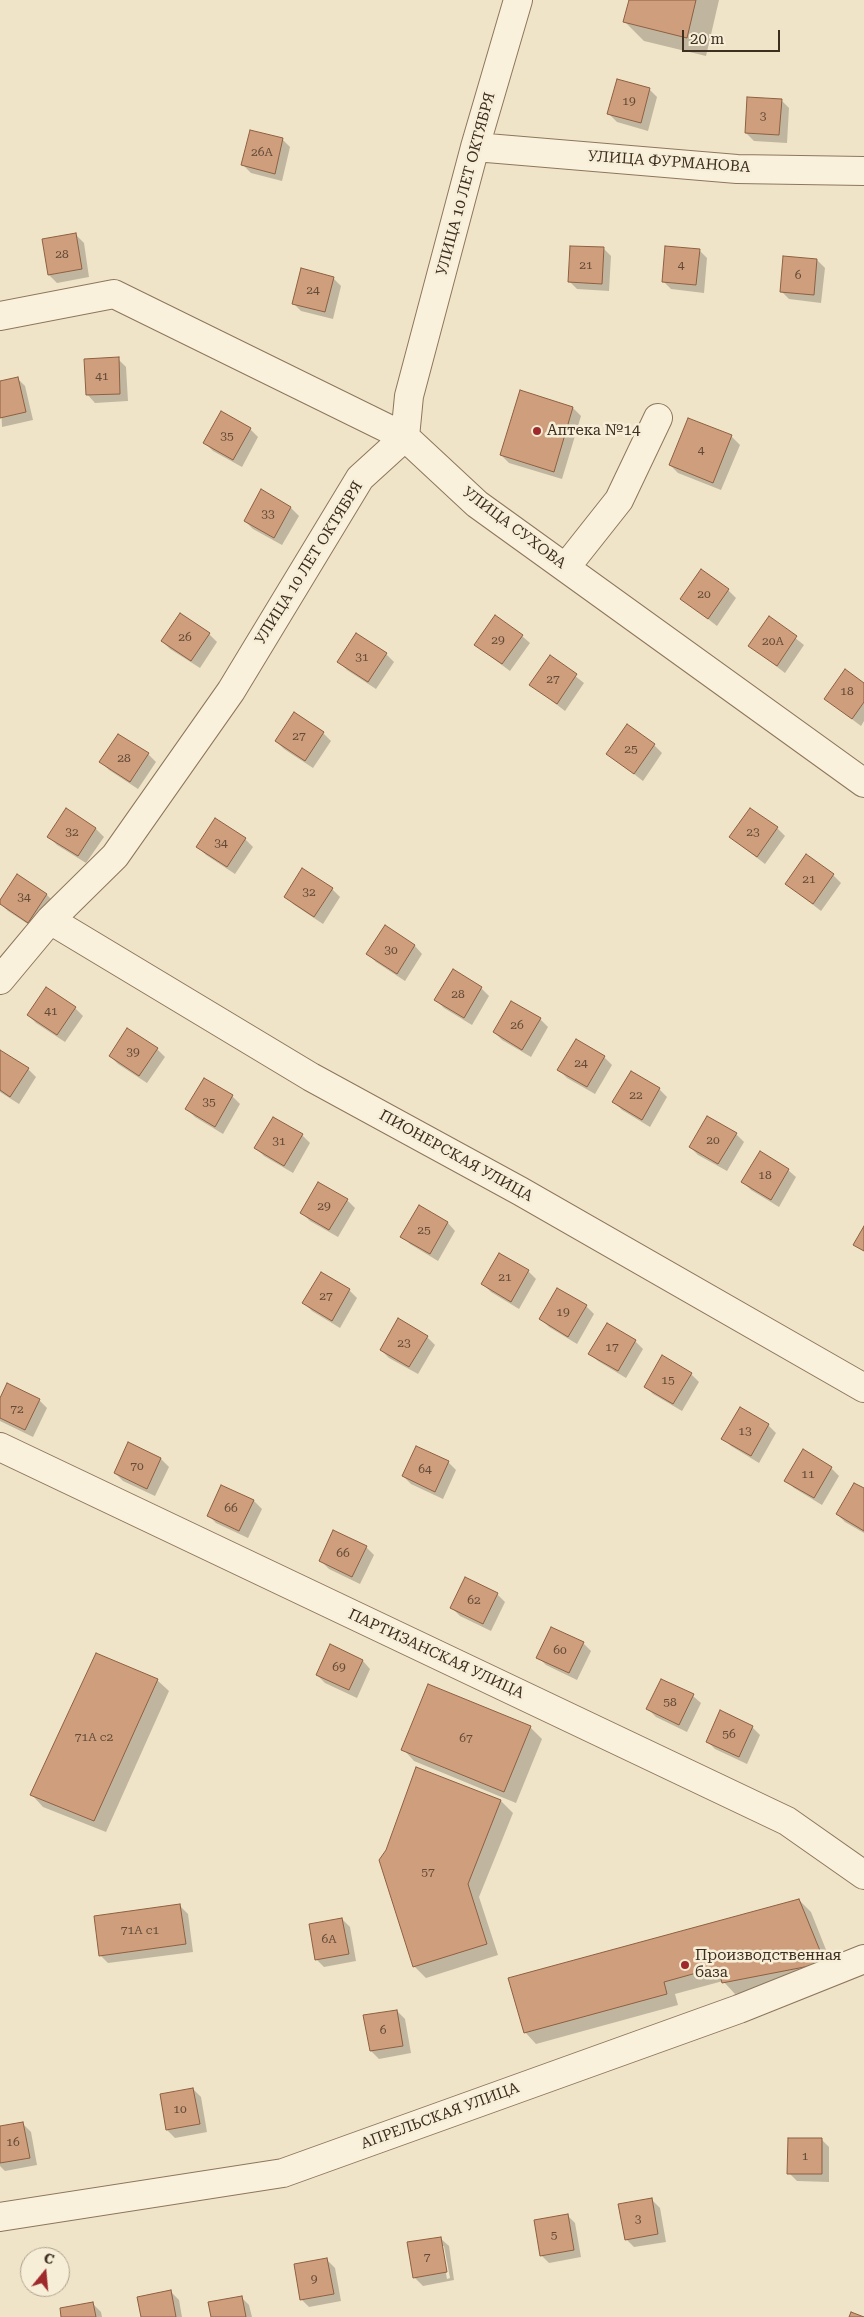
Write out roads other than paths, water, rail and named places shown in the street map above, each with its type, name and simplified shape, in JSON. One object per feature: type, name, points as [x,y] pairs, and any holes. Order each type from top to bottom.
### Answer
[{"type":"street","name":"УЛИЦА 10 ЛЕТ ОКТЯБРЯ","points":[[0,980],[50,920],[115,856],[231,691],[360,478],[405,437],[409,396],[475,147],[518,0]]},
{"type":"street","name":"УЛИЦА ФУРМАНОВА","points":[[475,147],[737,169],[864,171]]},
{"type":"street","name":"УЛИЦА СУХОВА","points":[[0,316],[114,294],[405,437],[477,504],[864,783]]},
{"type":"street","points":[[566,567],[619,500],[658,418]]},
{"type":"street","name":"ПИОНЕРСКАЯ УЛИЦА","points":[[50,920],[312,1078],[529,1195],[864,1388]]},
{"type":"street","name":"ПАРТИЗАНСКАЯ УЛИЦА","points":[[0,1447],[788,1821],[864,1875]]},
{"type":"street","name":"АПРЕЛЬСКАЯ УЛИЦА","points":[[0,2216],[283,2173],[739,2009],[864,1958]]},
{"type":"place","name":"Аптека №14","points":[[537,431]]},
{"type":"place","name":"Производственная база","points":[[685,1965]]}]
